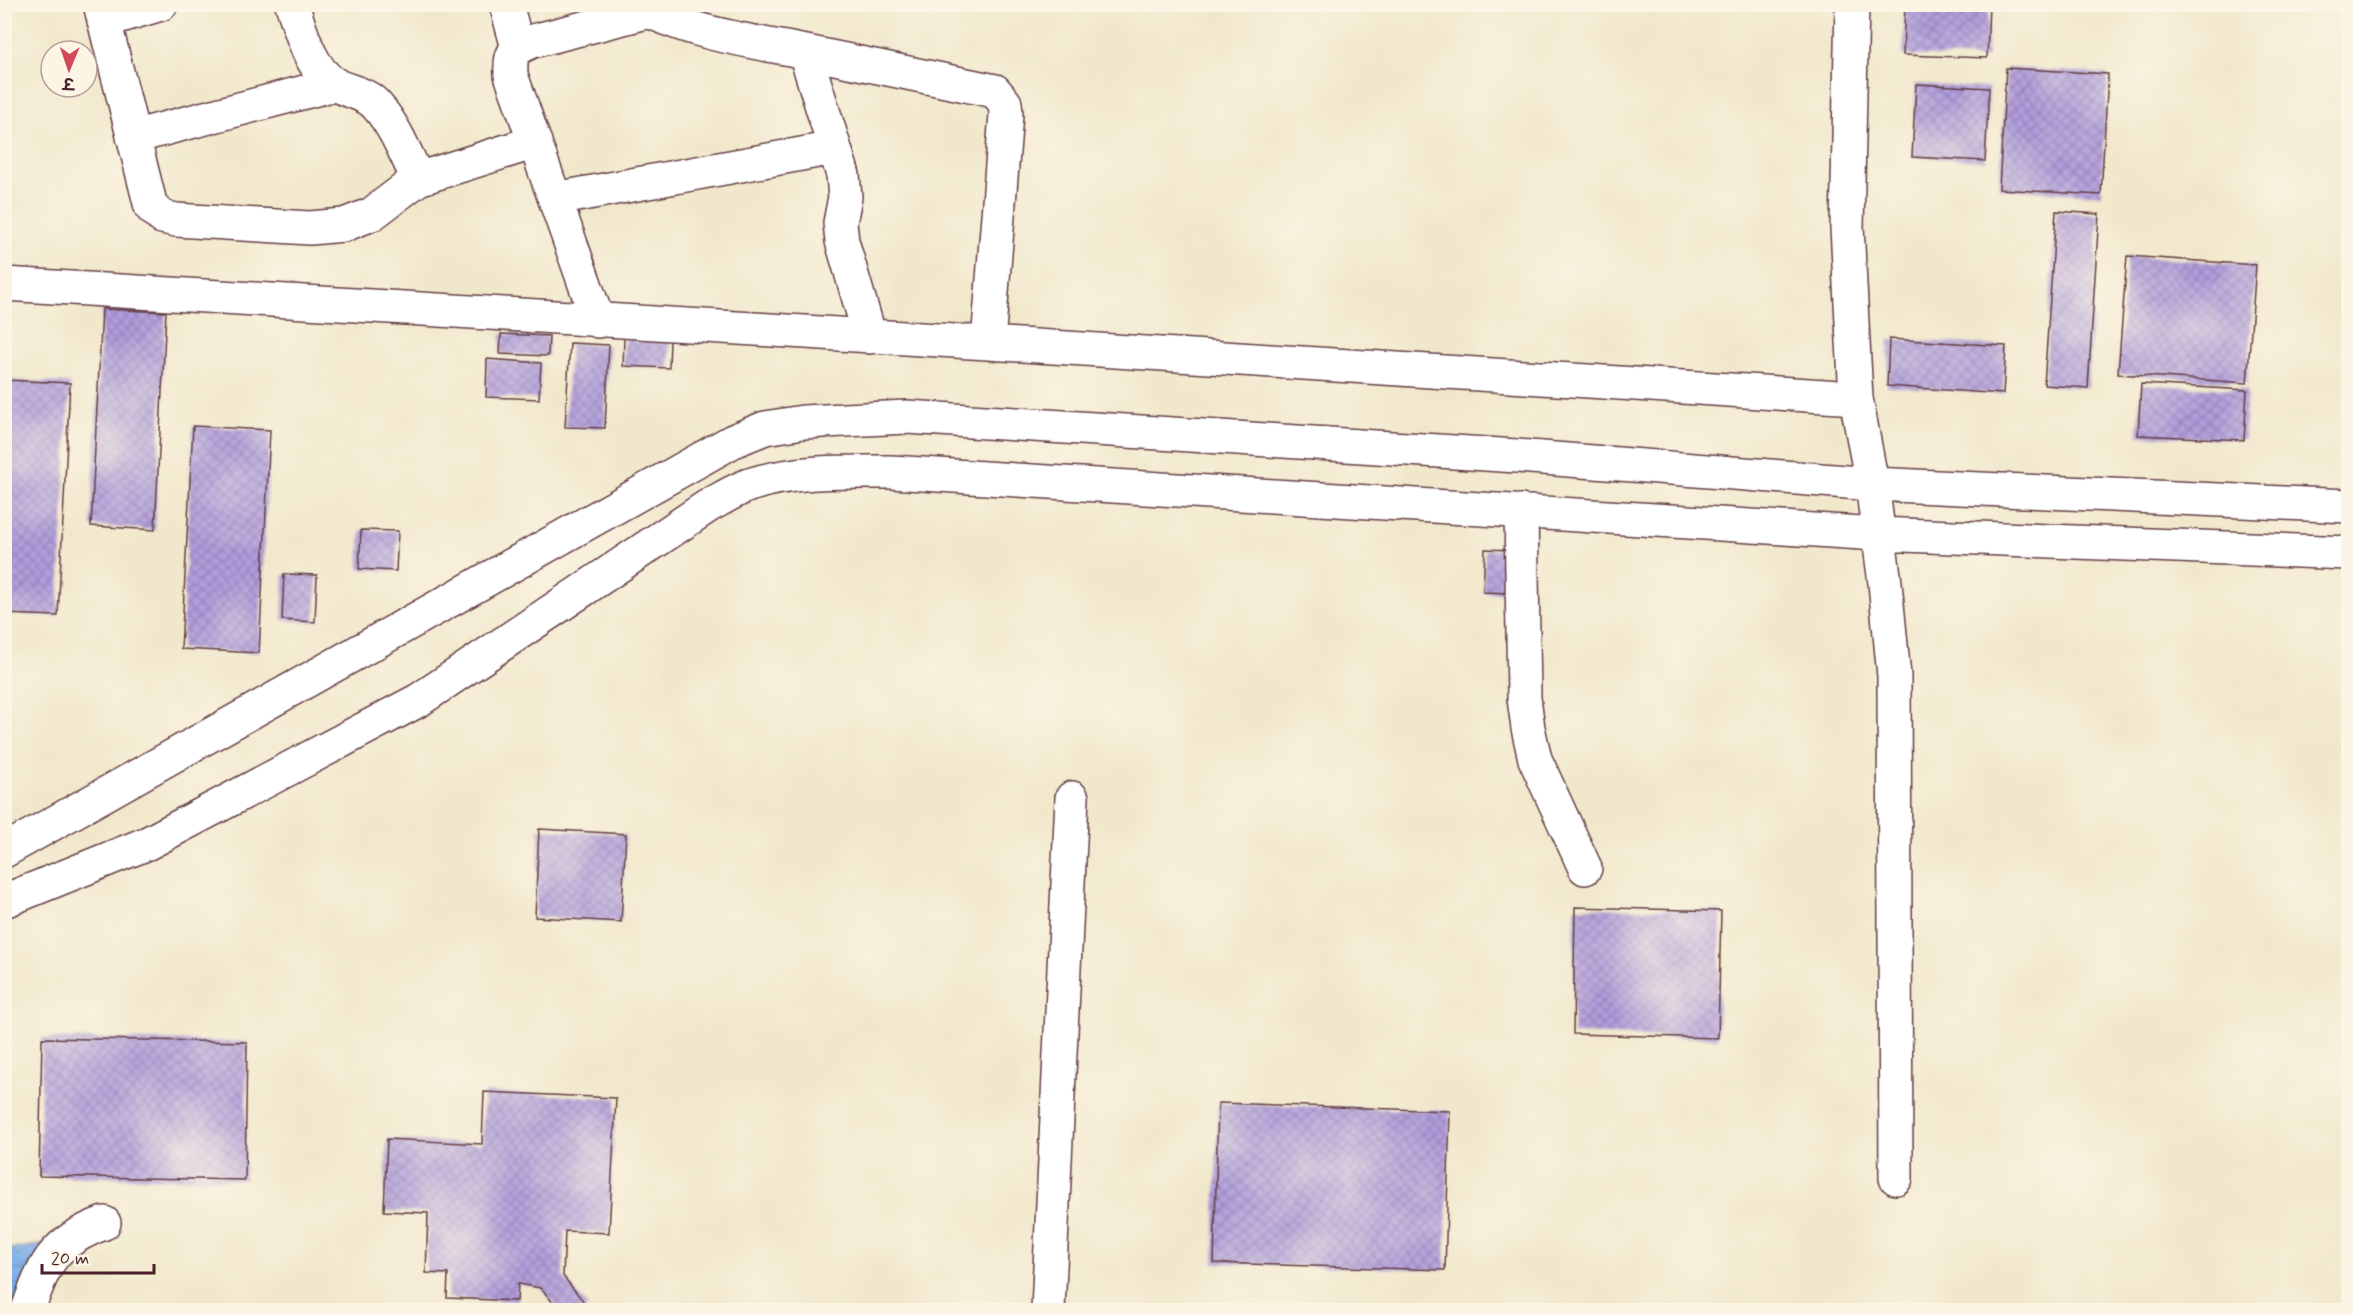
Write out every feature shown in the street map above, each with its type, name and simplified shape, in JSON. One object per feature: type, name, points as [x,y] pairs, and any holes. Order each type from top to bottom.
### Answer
[{"type":"street","points":[[161,4],[102,13],[151,207],[162,216],[176,220],[310,228],[344,225],[372,214],[418,179],[535,142]]},
{"type":"street","points":[[292,4],[306,44],[319,69],[334,84],[362,95],[377,105],[418,179]]},
{"type":"street","points":[[506,4],[518,48]]},
{"type":"street","points":[[1852,4],[1847,227],[1856,399],[1872,484],[1894,676],[1896,1178]]},
{"type":"street","points":[[598,321],[511,75],[511,58],[518,48],[533,41],[655,7],[692,27],[995,91],[1005,103],[1006,114],[988,343]]},
{"type":"street","points":[[805,52],[844,188],[840,230],[870,337]]},
{"type":"street","points":[[133,137],[334,84]]},
{"type":"street","points":[[555,199],[834,148]]},
{"type":"street","points":[[4,284],[988,343],[1856,399]]},
{"type":"street","points":[[4,851],[733,441],[765,428],[802,422],[907,417],[1517,456],[1872,484],[2349,506]]},
{"type":"street","points":[[4,901],[148,843],[419,700],[708,506],[747,486],[779,477],[824,472],[891,472],[1878,534],[2349,553]]},
{"type":"street","points":[[1521,512],[1524,698],[1528,728],[1535,759],[1585,868]]},
{"type":"street","points":[[1048,1311],[1072,798]]},
{"type":"street","points":[[28,1311],[53,1254],[64,1242],[79,1232],[104,1223]]},
{"type":"water","points":[[64,1242],[48,1310],[5,1310],[4,1250]]},
{"type":"building","points":[[1905,4],[1989,4],[1987,58],[1903,55]]},
{"type":"building","points":[[2006,68],[2108,74],[2101,195],[1999,189]]},
{"type":"building","points":[[1916,84],[1989,88],[1985,161],[1912,157]]},
{"type":"building","points":[[2056,211],[2099,214],[2088,388],[2044,385]]},
{"type":"building","points":[[2127,256],[2256,265],[2247,383],[2118,374]]},
{"type":"building","points":[[102,309],[166,312],[155,530],[91,526]]},
{"type":"building","points":[[501,334],[549,336],[548,356],[500,354]]},
{"type":"building","points":[[624,338],[670,340],[669,368],[623,366]]},
{"type":"building","points":[[1889,339],[2006,346],[2003,394],[1887,386]]},
{"type":"building","points":[[570,343],[609,345],[605,428],[565,427]]},
{"type":"building","points":[[487,359],[541,363],[539,399],[486,397]]},
{"type":"building","points":[[4,380],[70,383],[58,616],[4,614]]},
{"type":"building","points":[[2141,384],[2247,390],[2244,440],[2138,435]]},
{"type":"building","points":[[193,426],[270,430],[259,653],[181,649]]},
{"type":"building","points":[[361,530],[398,531],[396,571],[359,569]]},
{"type":"building","points":[[1485,549],[1510,550],[1508,593],[1483,592]]},
{"type":"building","points":[[284,574],[317,575],[315,622],[282,620]]},
{"type":"building","points":[[539,829],[626,834],[621,922],[535,917]]},
{"type":"building","points":[[1575,907],[1721,911],[1718,1038],[1573,1034]]},
{"type":"building","points":[[42,1038],[247,1042],[245,1180],[39,1176]]},
{"type":"building","points":[[484,1092],[616,1098],[609,1233],[565,1231],[563,1276],[588,1307],[584,1310],[559,1310],[541,1288],[518,1284],[517,1301],[447,1298],[448,1274],[426,1273],[428,1213],[384,1211],[387,1139],[482,1144]]},
{"type":"building","points":[[1218,1103],[1450,1111],[1445,1270],[1214,1263]]}]
